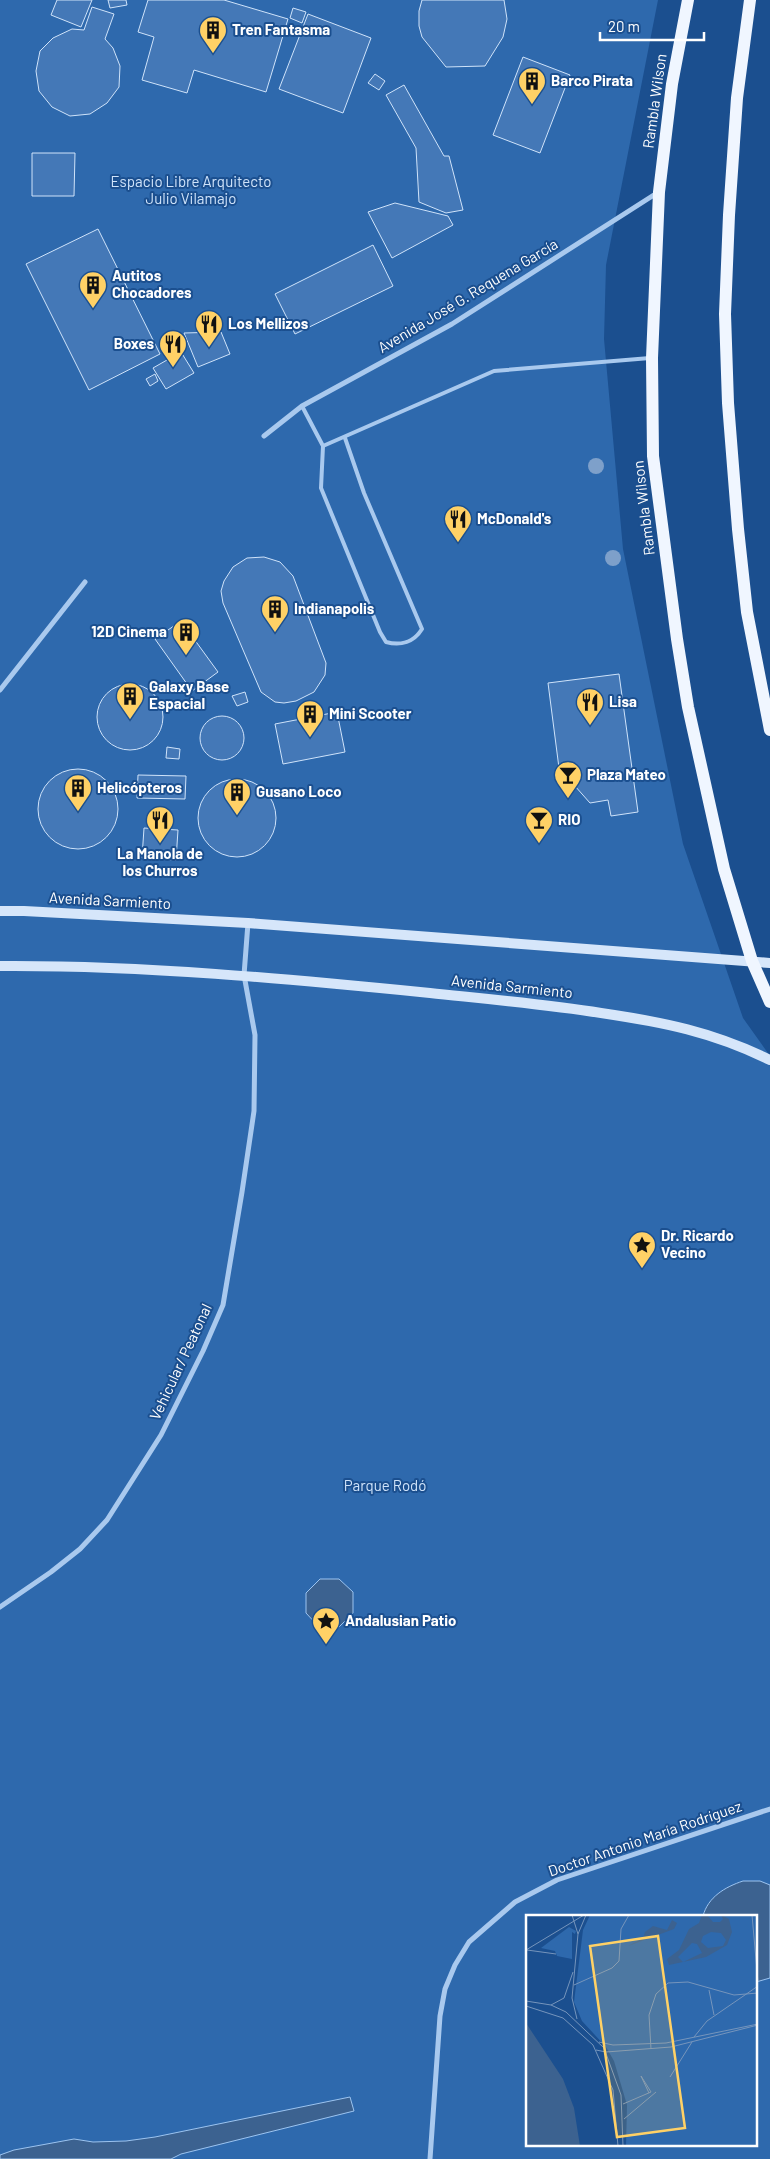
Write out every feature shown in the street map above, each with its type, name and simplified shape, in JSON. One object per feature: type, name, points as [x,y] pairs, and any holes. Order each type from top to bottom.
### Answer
[{"type":"main road","name":"Rambla Wilson","points":[[688,0],[672,84],[659,192],[652,358],[653,456],[677,639],[688,707],[724,869],[752,960],[770,1002]]},
{"type":"main road","points":[[750,0],[737,98],[725,305],[728,403],[738,529],[748,612],[770,730]]},
{"type":"street","name":"Avenida José G. Requena García","points":[[264,436],[302,406],[452,324],[659,192]]},
{"type":"street","points":[[0,690],[85,582]]},
{"type":"street","name":"Avenida Sarmiento","points":[[0,911],[248,923],[752,960],[770,963]]},
{"type":"street","points":[[244,975],[248,923]]},
{"type":"street","name":"Avenida Sarmiento","points":[[0,966],[72,966],[244,975],[535,1003],[664,1022],[714,1036],[770,1060]]},
{"type":"street","name":"Vehicular/ Peatonal","points":[[0,1607],[51,1572],[80,1549],[107,1520],[160,1435],[203,1351],[223,1305],[254,1111],[255,1035],[244,975]]},
{"type":"street","name":"Doctor Antonio María Rodríguez","points":[[430,2159],[440,2016],[443,1998],[455,1965],[469,1942],[515,1902],[557,1880],[770,1809]]},
{"type":"lane","points":[[323,446],[494,371],[652,358]]},
{"type":"lane","points":[[302,406],[323,446],[321,488],[380,632],[386,642],[396,645],[409,642],[422,629],[364,493],[344,438]]},
{"type":"green space","name":"Parque Rodó","points":[[0,0],[658,0],[606,265],[604,339],[623,549],[683,844],[743,1018],[770,1056],[770,2159],[0,2159]]},
{"type":"shaded area","points":[[320,1579],[339,1579],[353,1592],[353,1613],[338,1628],[319,1627],[306,1613],[306,1593]]},
{"type":"shaded area","points":[[743,1881],[760,1881],[770,1885],[770,1978],[758,1981],[758,1915],[703,1915],[713,1898],[730,1886]]},
{"type":"shaded area","points":[[350,2097],[354,2111],[181,2154],[171,2159],[0,2159],[0,2155],[14,2150],[74,2139],[93,2142],[126,2141],[155,2137]]},
{"type":"building","points":[[57,0],[92,0],[81,27],[51,15]]},
{"type":"building","points":[[108,0],[126,0],[127,5],[110,8]]},
{"type":"building","name":"Tren Fantasma","points":[[148,0],[224,0],[288,19],[266,92],[194,70],[187,93],[142,80],[154,37],[138,32]]},
{"type":"building","points":[[422,0],[504,0],[507,19],[503,37],[485,66],[446,67],[422,37],[419,26],[419,11]]},
{"type":"building","points":[[92,7],[114,14],[105,39],[113,48],[120,66],[119,87],[107,103],[90,114],[70,116],[52,107],[39,91],[36,71],[40,51],[53,38],[72,29],[84,30]]},
{"type":"building","points":[[293,8],[306,12],[302,23],[290,18]]},
{"type":"building","points":[[308,14],[371,38],[343,113],[279,89]]},
{"type":"building","name":"Barco Pirata","points":[[523,57],[570,75],[540,153],[493,135]]},
{"type":"building","points":[[375,74],[385,81],[379,90],[368,83]]},
{"type":"building","points":[[404,85],[444,156],[449,156],[463,210],[446,213],[419,202],[416,148],[386,95]]},
{"type":"building","points":[[32,153],[75,153],[74,196],[32,196]]},
{"type":"building","points":[[395,203],[448,216],[453,225],[392,258],[368,212]]},
{"type":"building","name":"Autitos Chocadores","points":[[98,229],[160,354],[89,390],[26,264]]},
{"type":"building","points":[[373,245],[393,286],[295,334],[275,294]]},
{"type":"building","points":[[221,332],[230,354],[198,367],[184,333]]},
{"type":"building","points":[[181,352],[194,373],[166,389],[153,368]]},
{"type":"building","points":[[155,374],[158,381],[150,386],[146,379]]},
{"type":"building","name":"Indianapolis","points":[[264,557],[280,562],[293,576],[326,663],[325,675],[314,692],[296,701],[275,702],[261,692],[223,603],[221,591],[224,581],[233,567],[247,558]]},
{"type":"building","name":"12D Cinema","points":[[181,621],[218,672],[192,691],[155,639]]},
{"type":"building","name":"Lisa","points":[[619,674],[638,812],[611,816],[608,800],[590,803],[559,768],[548,683]]},
{"type":"building","name":"Galaxy Base Espacial","points":[[130,684],[142,687],[153,694],[160,705],[163,717],[160,729],[153,740],[142,747],[130,750],[118,747],[107,740],[100,729],[97,717],[100,705],[107,694],[118,687]]},
{"type":"building","points":[[245,692],[248,702],[237,706],[232,696]]},
{"type":"building","name":"Mini Scooter","points":[[337,712],[345,752],[283,764],[275,724]]},
{"type":"building","points":[[226,716],[238,722],[243,729],[243,747],[238,754],[231,759],[218,760],[210,757],[203,750],[200,734],[203,726],[210,719]]},
{"type":"building","points":[[167,747],[180,749],[179,759],[166,758]]},
{"type":"building","name":"Helicópteros","points":[[70,769],[86,769],[107,780],[118,801],[118,817],[107,838],[86,849],[70,849],[56,843],[44,831],[38,817],[38,801],[44,787],[56,775]]},
{"type":"building","points":[[138,775],[186,776],[185,799],[137,798]]},
{"type":"building","name":"Gusano Loco","points":[[229,779],[245,779],[259,785],[270,796],[276,810],[276,826],[270,840],[259,851],[245,857],[229,857],[215,851],[204,840],[198,826],[198,810],[204,796],[215,785]]},
{"type":"building","name":"La Manola de los Churros","points":[[144,828],[178,830],[176,860],[142,858]]},
{"type":"place","name":"Tren Fantasma","points":[[213,54]]},
{"type":"place","name":"Barco Pirata","points":[[532,105]]},
{"type":"place","name":"Autitos Chocadores","points":[[93,309]]},
{"type":"place","name":"Los Mellizos","points":[[209,348]]},
{"type":"place","name":"Boxes","points":[[173,368]]},
{"type":"place","name":"McDonald's","points":[[458,543]]},
{"type":"place","name":"Indianapolis","points":[[275,633]]},
{"type":"place","name":"12D Cinema","points":[[186,656]]},
{"type":"place","name":"Galaxy Base Espacial","points":[[130,720]]},
{"type":"place","name":"Lisa","points":[[590,726]]},
{"type":"place","name":"Mini Scooter","points":[[310,738]]},
{"type":"place","name":"Plaza Mateo","points":[[568,799]]},
{"type":"place","name":"Helicópteros","points":[[78,812]]},
{"type":"place","name":"Gusano Loco","points":[[237,816]]},
{"type":"place","name":"La Manola de los Churros","points":[[160,844]]},
{"type":"place","name":"RIO","points":[[539,844]]},
{"type":"place","name":"Dr. Ricardo Vecino","points":[[642,1269]]},
{"type":"place","name":"Andalusian Patio","points":[[326,1645]]},
{"type":"park label","name":"Espacio Libre Arquitecto Julio Vilamajo","points":[[191,190]]}]
